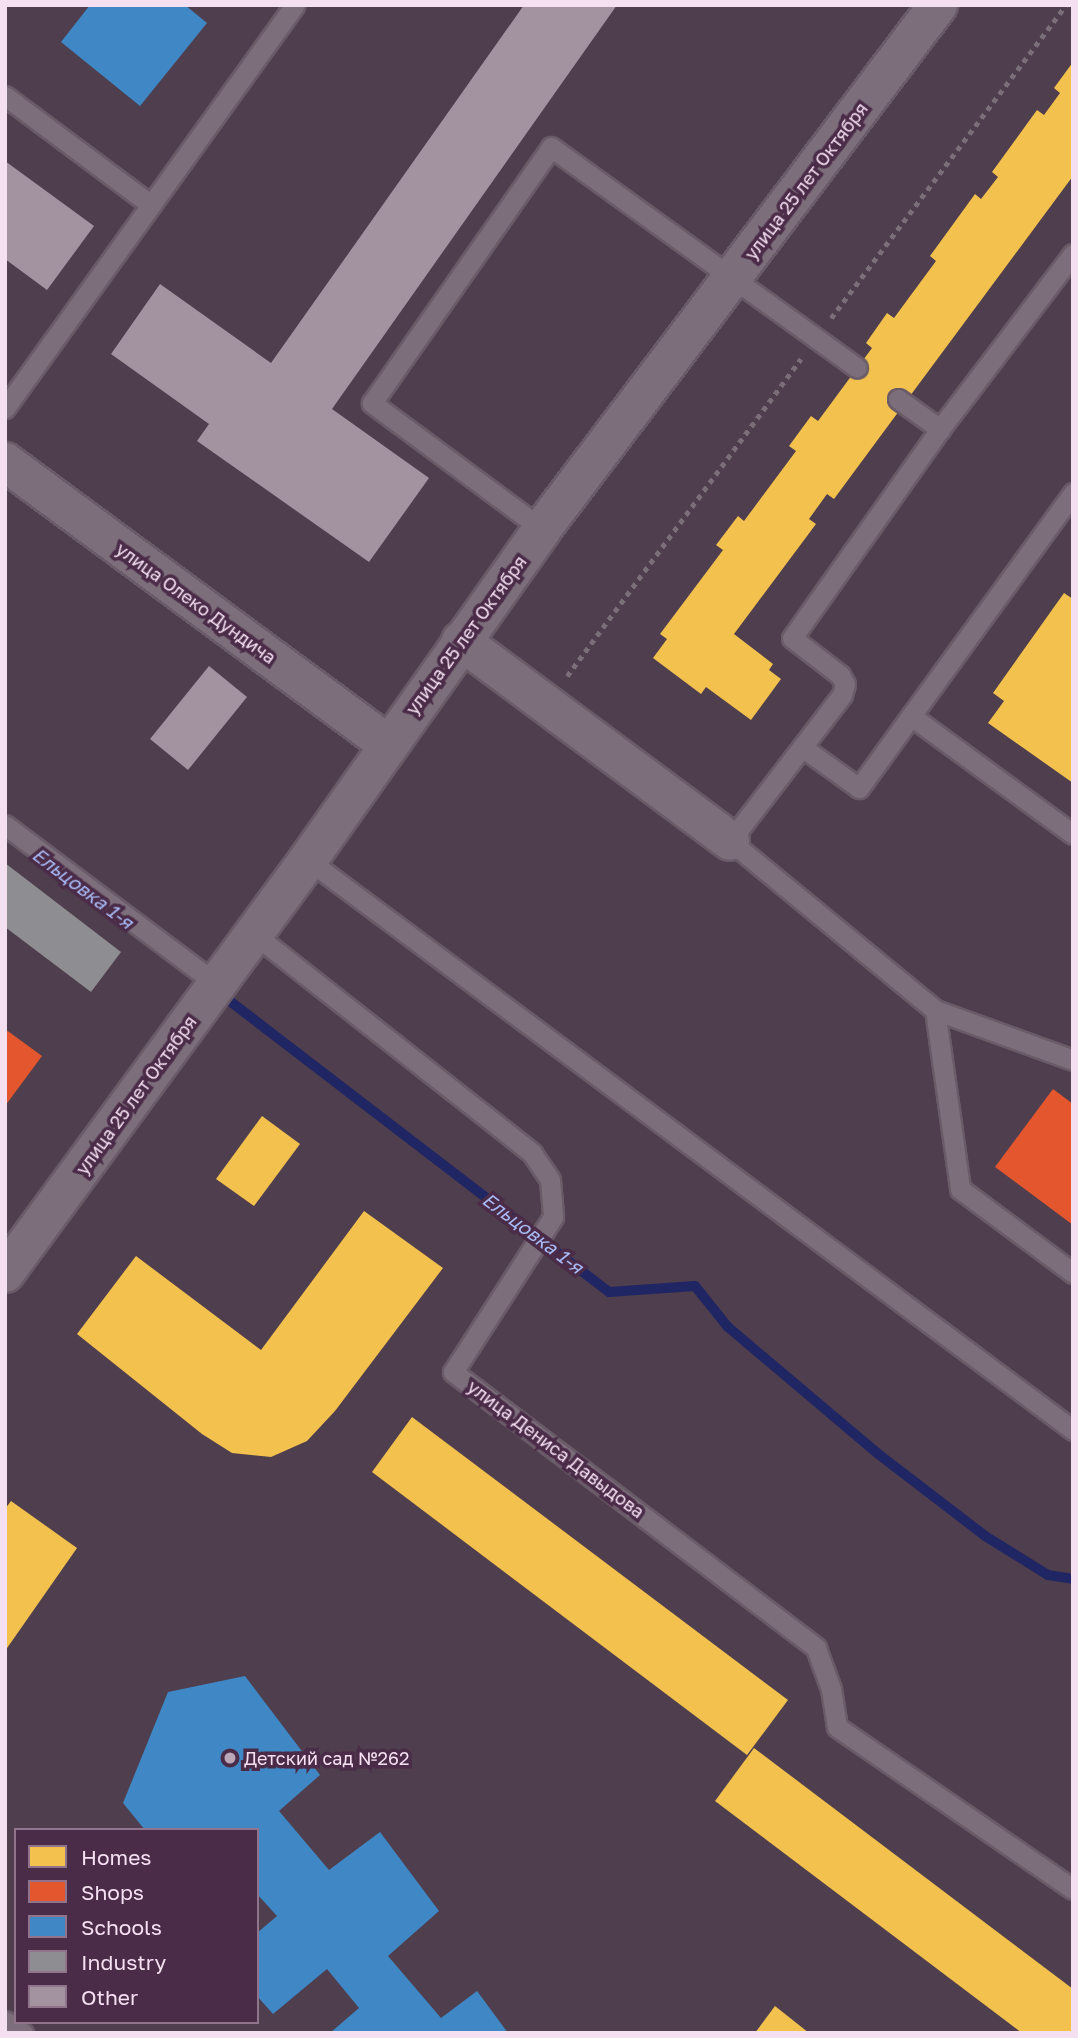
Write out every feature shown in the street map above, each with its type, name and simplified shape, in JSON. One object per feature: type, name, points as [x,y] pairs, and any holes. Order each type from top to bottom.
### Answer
[{"type":"street","name":"улица 25 лет Октября","points":[[5,1273],[308,860],[542,529],[938,5]]},
{"type":"street","name":"улица Олеко Дундича","points":[[5,461],[388,744]]},
{"type":"street","points":[[461,641],[730,841]]},
{"type":"lane","points":[[5,408],[295,5]]},
{"type":"lane","points":[[5,96],[151,205]]},
{"type":"lane","points":[[542,529],[372,403],[551,147],[857,368]]},
{"type":"lane","points":[[1073,254],[940,429],[792,638],[840,675],[845,684],[842,695],[730,841],[935,1010],[1073,1060]]},
{"type":"lane","points":[[898,399],[940,429]]},
{"type":"lane","points":[[802,747],[859,788],[1073,493]]},
{"type":"lane","points":[[911,716],[1073,834]]},
{"type":"lane","points":[[5,825],[218,984]]},
{"type":"lane","points":[[308,860],[1073,1430]]},
{"type":"lane","name":"улица Дениса Давыдова","points":[[254,934],[532,1153],[550,1180],[553,1217],[453,1372],[816,1648],[831,1689],[837,1727],[1073,1889]]},
{"type":"lane","points":[[935,1010],[960,1189],[1073,1273]]},
{"type":"lane","points":[[5,2021],[23,2033]]},
{"type":"building: Homes","points":[[1073,62],[1073,176],[910,396],[904,391],[892,407],[899,411],[834,499],[827,494],[809,519],[816,524],[734,634],[773,664],[769,670],[781,679],[751,720],[706,687],[701,694],[653,658],[667,639],[660,634],[723,550],[716,545],[738,516],[744,521],[796,451],[789,446],[811,416],[818,421],[872,348],[866,343],[887,313],[894,318],[936,261],[930,256],[975,194],[981,199],[998,177],[992,172],[1037,110],[1044,115],[1060,93],[1054,88]]},
{"type":"building: Homes","points":[[1064,593],[1073,599],[1073,783],[988,723],[1004,701],[993,693]]},
{"type":"building: Homes","points":[[262,1116],[300,1144],[254,1206],[216,1179]]},
{"type":"building: Homes","points":[[364,1211],[443,1268],[335,1411],[307,1441],[271,1457],[232,1453],[202,1434],[77,1334],[136,1256],[261,1350]]},
{"type":"building: Homes","points":[[412,1417],[788,1700],[747,1755],[372,1472]]},
{"type":"building: Homes","points":[[11,1501],[77,1548],[5,1651],[5,1509]]},
{"type":"building: Homes","points":[[754,1748],[1073,1989],[1073,2033],[1022,2033],[715,1801]]},
{"type":"building: Homes","points":[[775,2006],[809,2033],[755,2033]]},
{"type":"building: Shops","points":[[5,1029],[42,1056],[5,1106]]},
{"type":"building: Shops","points":[[1053,1089],[1073,1104],[1073,1225],[995,1167]]},
{"type":"building: Schools","points":[[90,5],[185,5],[207,23],[140,106],[61,42]]},
{"type":"building: Schools","points":[[245,1676],[320,1775],[279,1811],[329,1870],[380,1832],[439,1911],[388,1956],[441,2018],[477,1991],[508,2033],[330,2033],[359,2008],[327,1969],[273,2014],[259,1998],[259,1931],[277,1916],[259,1896],[259,1828],[143,1828],[123,1803],[168,1692]]},
{"type":"building: Industry","points":[[5,863],[121,952],[91,992],[5,927]]},
{"type":"building: Other","points":[[524,5],[617,5],[332,409],[429,478],[369,562],[197,441],[209,424],[111,354],[160,284],[271,363]]},
{"type":"building: Other","points":[[5,161],[94,226],[47,290],[5,259]]},
{"type":"building: Other","points":[[209,666],[247,697],[188,770],[150,739]]},
{"type":"waterway","name":"Ельцовка 1-я","points":[[218,992],[609,1292],[695,1286],[728,1327],[877,1453],[985,1536],[1048,1575],[1073,1579]]},
{"type":"place","name":"Детский сад №262","points":[[230,1758]]}]
